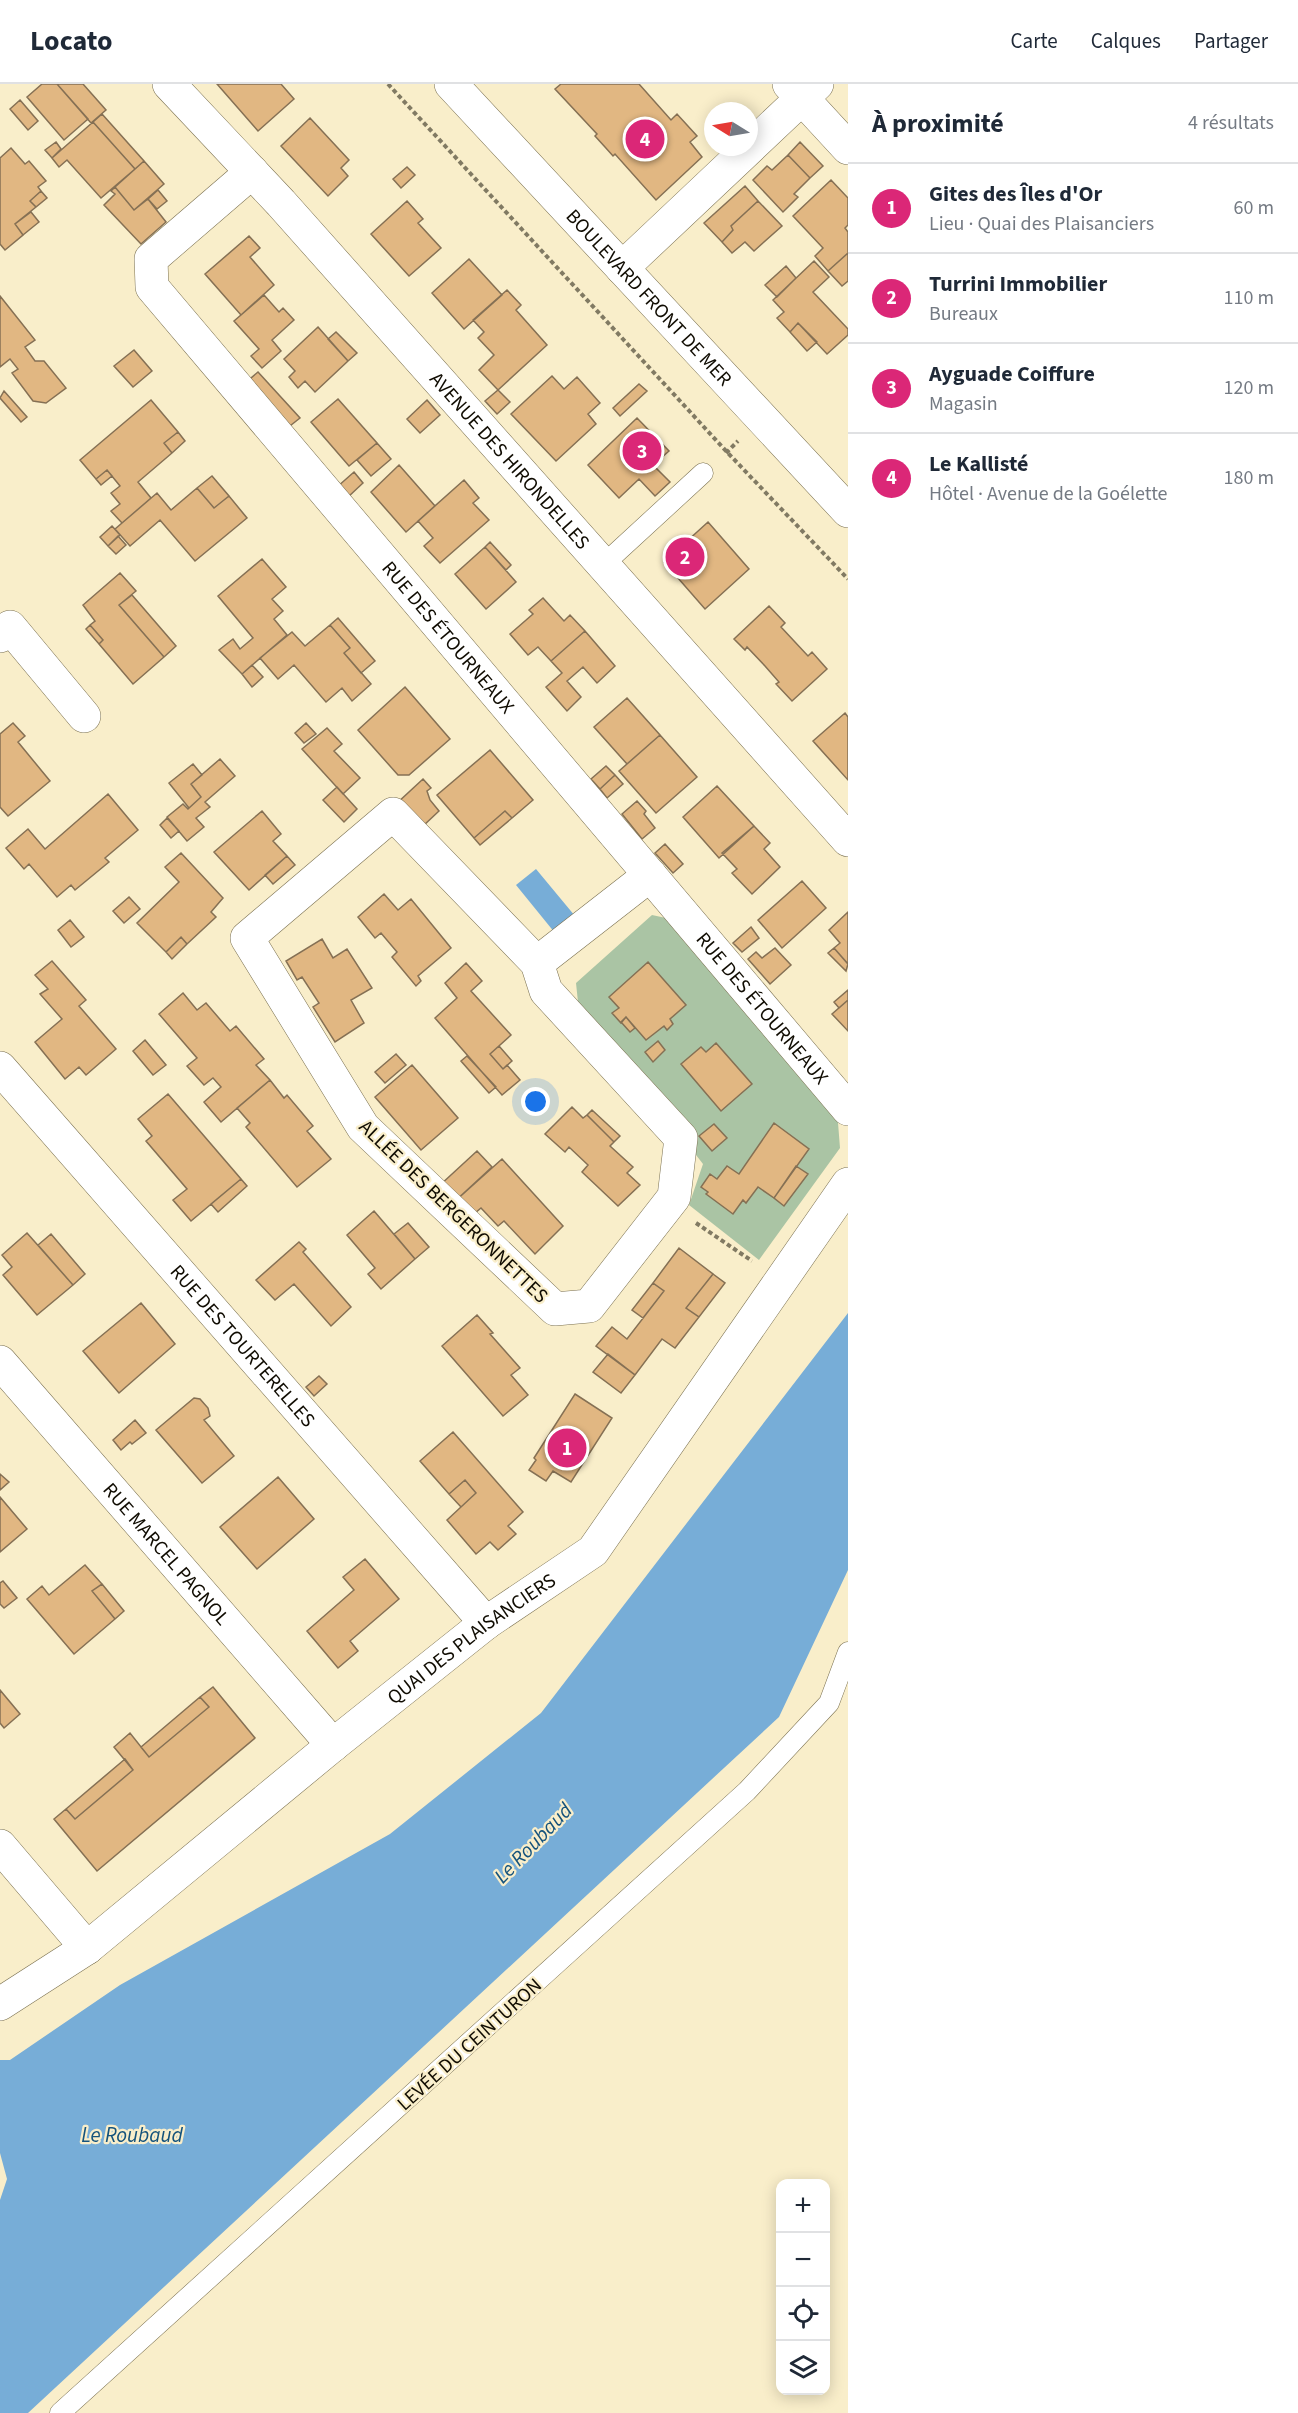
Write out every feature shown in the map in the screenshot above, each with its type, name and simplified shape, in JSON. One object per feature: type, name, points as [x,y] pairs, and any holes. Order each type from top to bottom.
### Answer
[{"type":"street","name":"AVENUE DES HIRONDELLES","points":[[169,84],[252,172],[848,840]]},
{"type":"street","name":"BOULEVARD FRONT DE MER","points":[[451,84],[848,511]]},
{"type":"street","points":[[622,268],[803,89],[848,148]]},
{"type":"street","name":"RUE DES ÉTOURNEAUX","points":[[252,172],[151,259],[152,287],[848,1109]]},
{"type":"street","points":[[0,636],[10,627],[84,716]]},
{"type":"street","name":"ALLÉE DES BERGERONNETTES","points":[[393,814],[537,963],[546,991],[681,1138],[674,1197],[589,1306],[555,1309],[363,1127],[247,938],[393,814]]},
{"type":"street","points":[[537,963],[650,875]]},
{"type":"street","name":"RUE DES TOURTERELLES","points":[[0,1068],[486,1623]]},
{"type":"street","name":"QUAI DES PLAISANCIERS","points":[[0,2004],[87,1948],[333,1744],[486,1623],[593,1551],[848,1184]]},
{"type":"street","name":"RUE MARCEL PAGNOL","points":[[0,1362],[333,1744]]},
{"type":"street","points":[[0,1846],[87,1948]]},
{"type":"lane","points":[[603,565],[703,473]]},
{"type":"lane","name":"LEVÉE DU CEINTURON","points":[[60,2413],[747,1791],[829,1703],[848,1652]]},
{"type":"path","points":[[388,84],[727,452],[848,579]]},
{"type":"path","points":[[703,473],[762,419]]},
{"type":"path","points":[[668,1204],[781,1281]]},
{"type":"green space","points":[[652,915],[675,920],[837,1110],[840,1148],[759,1260],[689,1205],[703,1164],[578,1002],[576,983]]},
{"type":"water","points":[[536,869],[575,916],[555,933],[516,885]]},
{"type":"water","name":"Le Roubaud","points":[[848,1313],[848,1570],[779,1717],[28,2413],[0,2413],[0,2200],[7,2179],[0,2153],[0,2060],[10,2060],[120,1985],[390,1834],[541,1713]]},
{"type":"building","points":[[42,84],[57,84],[88,119],[64,140],[27,97]]},
{"type":"building","points":[[57,84],[83,84],[106,110],[91,123]]},
{"type":"building","points":[[217,84],[281,84],[294,99],[258,131]]},
{"type":"building","points":[[561,84],[639,84],[671,120],[677,114],[697,136],[690,142],[702,157],[656,200],[615,154],[613,156],[595,136],[597,134],[555,89]]},
{"type":"building","points":[[20,100],[38,121],[28,130],[10,109]]},
{"type":"building","points":[[102,114],[144,161],[135,169],[93,122]]},
{"type":"building","points":[[310,118],[349,160],[341,168],[348,176],[328,196],[281,146]]},
{"type":"building","points":[[93,122],[135,169],[101,198],[67,160],[59,167],[52,158]]},
{"type":"building","points":[[56,142],[61,149],[52,158],[45,150]]},
{"type":"building","points":[[800,142],[823,166],[810,178],[788,155]]},
{"type":"building","points":[[11,148],[25,164],[29,161],[46,181],[38,187],[41,191],[30,201],[36,207],[15,224],[23,235],[5,250],[0,244],[0,158]]},
{"type":"building","points":[[788,155],[810,178],[794,194],[798,197],[783,212],[753,180],[767,166],[772,170]]},
{"type":"building","points":[[144,161],[164,184],[134,210],[115,187]]},
{"type":"building","points":[[407,167],[415,175],[401,188],[393,179]]},
{"type":"building","points":[[831,180],[848,198],[848,225],[845,228],[848,232],[848,253],[828,271],[815,256],[823,248],[793,216]]},
{"type":"building","points":[[745,186],[758,201],[731,226],[733,230],[722,242],[704,223]]},
{"type":"building","points":[[115,187],[134,210],[148,199],[166,222],[141,244],[104,205],[115,194],[111,191]]},
{"type":"building","points":[[158,190],[167,201],[157,209],[148,199]]},
{"type":"building","points":[[41,191],[47,198],[36,207],[30,201]]},
{"type":"building","points":[[407,201],[423,219],[418,223],[441,248],[409,276],[371,234]]},
{"type":"building","points":[[758,201],[782,226],[754,251],[745,242],[732,253],[722,242],[733,230],[731,226]]},
{"type":"building","points":[[31,212],[39,222],[23,235],[15,224]]},
{"type":"building","points":[[249,236],[260,248],[250,257],[274,285],[241,315],[205,274]]},
{"type":"building","points":[[848,253],[848,281],[842,286],[828,271]]},
{"type":"building","points":[[469,259],[502,295],[464,329],[432,293]]},
{"type":"building","points":[[814,261],[829,277],[813,292],[848,329],[848,335],[827,354],[798,323],[790,332],[777,318],[784,312],[773,300]]},
{"type":"building","points":[[786,266],[796,278],[777,297],[765,285]]},
{"type":"building","points":[[507,290],[521,305],[516,310],[547,345],[498,390],[479,370],[494,355],[478,338],[484,332],[473,320]]},
{"type":"building","points":[[264,295],[279,312],[283,308],[294,320],[272,340],[281,351],[262,368],[251,356],[259,349],[234,321]]},
{"type":"building","points":[[0,296],[35,340],[25,347],[35,361],[44,361],[66,388],[46,403],[33,401],[12,373],[18,369],[10,359],[0,367]]},
{"type":"building","points":[[798,323],[817,342],[807,351],[790,332]]},
{"type":"building","points":[[318,327],[348,361],[315,392],[305,381],[298,388],[289,377],[295,371],[284,359]]},
{"type":"building","points":[[336,332],[357,353],[348,361],[328,339]]},
{"type":"building","points":[[134,350],[152,371],[133,387],[114,366]]},
{"type":"building","points":[[258,372],[300,418],[286,429],[245,383]]},
{"type":"building","points":[[552,376],[564,389],[577,377],[600,403],[588,414],[596,424],[556,461],[511,414]]},
{"type":"building","points":[[639,384],[647,391],[620,416],[613,408]]},
{"type":"building","points":[[498,390],[510,402],[497,414],[485,401]]},
{"type":"building","points":[[4,391],[27,417],[21,422],[0,398]]},
{"type":"building","points":[[338,399],[377,443],[349,466],[311,422]]},
{"type":"building","points":[[151,400],[178,432],[164,443],[172,453],[138,482],[151,498],[122,523],[111,511],[120,504],[111,493],[120,486],[107,470],[96,479],[80,460]]},
{"type":"building","points":[[427,400],[440,415],[420,433],[407,419]]},
{"type":"building","points":[[637,418],[669,451],[653,465],[670,482],[655,496],[639,479],[619,498],[588,465]]},
{"type":"building","points":[[178,432],[185,441],[172,453],[164,443]]},
{"type":"building","points":[[377,443],[391,459],[371,476],[357,460]]},
{"type":"building","points":[[399,465],[435,506],[406,532],[371,492]]},
{"type":"building","points":[[107,470],[112,476],[101,485],[96,479]]},
{"type":"building","points":[[354,472],[363,483],[347,498],[337,487]]},
{"type":"building","points":[[212,476],[229,496],[214,508],[197,488]]},
{"type":"building","points":[[464,480],[479,498],[473,503],[489,520],[440,563],[424,546],[433,538],[418,521]]},
{"type":"building","points":[[197,488],[214,508],[229,496],[247,518],[195,561],[160,520],[130,546],[115,529],[157,493],[171,510]]},
{"type":"building","points":[[708,522],[749,569],[705,609],[664,562]]},
{"type":"building","points":[[112,526],[120,535],[108,546],[100,537]]},
{"type":"building","points":[[118,536],[126,545],[116,554],[108,546]]},
{"type":"building","points":[[490,542],[511,565],[506,570],[485,547]]},
{"type":"building","points":[[485,547],[516,582],[486,609],[455,574]]},
{"type":"building","points":[[262,559],[286,587],[272,599],[283,611],[274,619],[287,635],[242,674],[219,650],[233,639],[240,649],[253,638],[218,596]]},
{"type":"building","points":[[120,573],[136,591],[119,605],[164,657],[133,684],[99,644],[103,640],[90,625],[95,621],[83,605]]},
{"type":"building","points":[[132,595],[176,646],[164,657],[119,605]]},
{"type":"building","points":[[543,598],[564,621],[570,615],[585,631],[551,661],[538,647],[528,655],[510,634],[533,614],[529,610]]},
{"type":"building","points":[[769,606],[785,623],[781,627],[808,656],[812,652],[827,669],[792,701],[776,684],[779,682],[765,666],[747,647],[745,650],[734,639]]},
{"type":"building","points":[[338,618],[375,661],[361,673],[344,653],[350,648],[330,625]]},
{"type":"building","points":[[90,625],[103,640],[99,644],[86,629]]},
{"type":"building","points":[[330,625],[350,648],[344,653],[371,684],[352,701],[342,688],[326,702],[294,665],[278,679],[260,658],[292,632],[305,646]]},
{"type":"building","points":[[585,631],[615,666],[597,683],[583,667],[567,681],[581,697],[567,711],[546,687],[562,673],[551,661]]},
{"type":"building","points":[[252,665],[263,677],[252,687],[242,674]]},
{"type":"building","points":[[405,687],[450,739],[409,775],[398,775],[358,730]]},
{"type":"building","points":[[627,698],[660,735],[627,764],[594,727]]},
{"type":"building","points":[[845,713],[848,717],[848,780],[813,741]]},
{"type":"building","points":[[13,723],[25,736],[18,742],[50,781],[8,816],[0,807],[0,734]]},
{"type":"building","points":[[306,723],[316,734],[304,743],[295,733]]},
{"type":"building","points":[[327,728],[342,744],[334,751],[360,778],[343,794],[302,749]]},
{"type":"building","points":[[660,735],[697,777],[656,813],[619,771]]},
{"type":"building","points":[[490,750],[533,800],[512,818],[505,811],[474,838],[437,795]]},
{"type":"building","points":[[220,759],[235,776],[205,802],[210,807],[196,818],[204,827],[187,841],[167,817],[183,804],[188,809],[201,797],[191,784]]},
{"type":"building","points":[[193,764],[202,775],[191,784],[201,797],[189,808],[169,783]]},
{"type":"building","points":[[606,766],[615,775],[600,789],[591,779]]},
{"type":"building","points":[[615,775],[623,784],[607,798],[600,789]]},
{"type":"building","points":[[423,779],[431,788],[427,791],[430,800],[439,811],[423,826],[395,805]]},
{"type":"building","points":[[717,786],[754,826],[719,858],[683,817]]},
{"type":"building","points":[[337,787],[357,809],[344,822],[323,800]]},
{"type":"building","points":[[108,794],[138,830],[105,858],[109,862],[75,890],[71,885],[57,897],[29,864],[24,869],[6,848],[28,829],[45,849]]},
{"type":"building","points":[[637,801],[646,811],[644,814],[655,828],[642,839],[622,814]]},
{"type":"building","points":[[262,811],[281,834],[273,841],[287,856],[249,890],[214,852]]},
{"type":"building","points":[[505,811],[512,818],[480,845],[474,838]]},
{"type":"building","points":[[167,818],[179,831],[171,838],[160,825]]},
{"type":"building","points":[[754,826],[770,843],[764,849],[780,867],[752,894],[732,873],[737,869],[722,853]]},
{"type":"building","points":[[665,844],[683,864],[673,873],[655,853]]},
{"type":"building","points":[[181,853],[223,898],[211,912],[216,917],[187,944],[181,937],[166,952],[137,923],[179,882],[165,867]]},
{"type":"building","points":[[287,856],[295,865],[273,884],[265,875]]},
{"type":"building","points":[[802,881],[826,908],[782,948],[758,920]]},
{"type":"building","points":[[384,894],[398,910],[411,899],[451,948],[418,976],[421,981],[416,986],[392,957],[397,952],[381,933],[375,938],[358,917]]},
{"type":"building","points":[[129,897],[140,909],[124,923],[113,911]]},
{"type":"building","points":[[848,912],[848,964],[834,948],[840,943],[829,930]]},
{"type":"building","points":[[70,920],[84,937],[71,947],[58,930]]},
{"type":"building","points":[[751,927],[759,938],[742,952],[733,943]]},
{"type":"building","points":[[181,937],[187,944],[172,959],[166,952]]},
{"type":"building","points":[[322,939],[333,958],[347,949],[372,988],[351,1000],[364,1023],[335,1042],[313,1007],[319,1003],[302,977],[297,980],[286,961]]},
{"type":"building","points":[[775,948],[791,965],[770,984],[748,959],[756,952],[762,958]]},
{"type":"building","points":[[834,948],[848,964],[846,971],[828,953]]},
{"type":"building","points":[[52,961],[86,1000],[79,1006],[116,1049],[86,1075],[79,1067],[65,1079],[35,1042],[62,1019],[40,994],[48,989],[35,975]]},
{"type":"building","points":[[648,962],[686,1005],[670,1019],[673,1024],[667,1030],[664,1026],[646,1040],[626,1017],[621,1023],[612,1013],[619,1008],[609,997]]},
{"type":"building","points":[[466,963],[482,981],[471,991],[511,1035],[490,1054],[503,1069],[507,1065],[520,1080],[502,1095],[435,1018],[457,998],[445,983]]},
{"type":"building","points":[[848,990],[848,1000],[839,1008],[834,1002]]},
{"type":"building","points":[[183,993],[197,1010],[206,1003],[230,1031],[236,1026],[264,1059],[256,1065],[270,1080],[221,1122],[204,1102],[221,1087],[213,1078],[204,1085],[187,1066],[197,1058],[159,1014]]},
{"type":"building","points":[[848,1000],[848,1031],[832,1014]]},
{"type":"building","points":[[626,1017],[635,1028],[630,1032],[621,1022]]},
{"type":"building","points":[[145,1040],[166,1065],[153,1075],[133,1051]]},
{"type":"building","points":[[658,1041],[665,1050],[653,1062],[645,1052]]},
{"type":"building","points":[[716,1043],[752,1084],[721,1111],[681,1064],[701,1047],[706,1052]]},
{"type":"building","points":[[499,1046],[512,1061],[503,1069],[490,1054]]},
{"type":"building","points":[[396,1054],[406,1065],[385,1083],[375,1072]]},
{"type":"building","points":[[467,1056],[496,1087],[489,1093],[461,1061]]},
{"type":"building","points":[[412,1065],[458,1118],[421,1150],[375,1097]]},
{"type":"building","points":[[270,1080],[284,1098],[287,1095],[313,1126],[307,1131],[331,1159],[297,1187],[246,1127],[250,1123],[237,1108]]},
{"type":"building","points":[[168,1094],[241,1179],[191,1221],[173,1200],[187,1189],[146,1141],[152,1136],[138,1119]]},
{"type":"building","points":[[572,1107],[583,1118],[587,1115],[614,1142],[610,1146],[633,1167],[627,1173],[640,1185],[618,1206],[582,1172],[588,1165],[569,1147],[565,1152],[545,1134]]},
{"type":"building","points":[[592,1110],[620,1136],[614,1142],[587,1115]]},
{"type":"building","points":[[774,1123],[809,1149],[774,1198],[758,1187],[746,1203],[743,1200],[733,1214],[706,1194],[708,1192],[701,1187],[710,1174],[717,1179],[727,1166],[739,1174]]},
{"type":"building","points":[[714,1124],[727,1138],[712,1151],[699,1136]]},
{"type":"building","points":[[477,1151],[492,1167],[453,1203],[439,1186]]},
{"type":"building","points":[[502,1159],[563,1226],[535,1254],[504,1221],[498,1226],[481,1208],[468,1219],[453,1203]]},
{"type":"building","points":[[796,1166],[808,1174],[784,1206],[774,1198]]},
{"type":"building","points":[[241,1179],[247,1186],[218,1212],[211,1204]]},
{"type":"building","points":[[374,1211],[415,1259],[381,1289],[368,1274],[375,1268],[347,1235]]},
{"type":"building","points":[[408,1223],[429,1247],[415,1259],[394,1234]]},
{"type":"building","points":[[27,1233],[73,1285],[37,1315],[3,1275],[12,1267],[2,1255]]},
{"type":"building","points":[[51,1234],[85,1274],[73,1285],[38,1245]]},
{"type":"building","points":[[299,1242],[306,1249],[303,1252],[351,1307],[331,1326],[294,1284],[275,1300],[256,1280]]},
{"type":"building","points":[[679,1248],[713,1274],[686,1308],[699,1317],[675,1348],[662,1339],[635,1375],[596,1346],[612,1327],[627,1339],[664,1291],[653,1283]]},
{"type":"building","points":[[713,1274],[725,1283],[699,1317],[686,1308]]},
{"type":"building","points":[[653,1283],[664,1291],[643,1318],[632,1310]]},
{"type":"building","points":[[141,1303],[175,1344],[119,1393],[83,1351]]},
{"type":"building","points":[[477,1315],[493,1333],[490,1334],[520,1368],[511,1375],[528,1395],[503,1416],[442,1346]]},
{"type":"building","points":[[608,1354],[635,1375],[621,1393],[593,1372]]},
{"type":"building","points":[[319,1376],[327,1384],[314,1396],[306,1387]]},
{"type":"building","points":[[575,1394],[612,1418],[571,1482],[553,1471],[546,1481],[529,1470],[536,1460],[534,1458]]},
{"type":"building","points":[[194,1398],[200,1399],[208,1408],[210,1416],[204,1420],[234,1456],[202,1483],[156,1430]]},
{"type":"building","points":[[135,1420],[146,1433],[121,1450],[113,1440]]},
{"type":"building","points":[[453,1432],[523,1512],[508,1526],[516,1534],[498,1550],[490,1542],[476,1554],[447,1520],[476,1493],[465,1480],[449,1494],[420,1461]]},
{"type":"building","points":[[0,1474],[9,1482],[0,1490]]},
{"type":"building","points":[[278,1477],[314,1519],[257,1569],[220,1527]]},
{"type":"building","points":[[465,1480],[476,1493],[461,1507],[449,1494]]},
{"type":"building","points":[[0,1497],[27,1529],[0,1552]]},
{"type":"building","points":[[365,1559],[399,1599],[350,1641],[358,1651],[338,1668],[307,1631],[354,1590],[343,1577]]},
{"type":"building","points":[[85,1565],[102,1584],[92,1591],[115,1619],[74,1654],[27,1599],[42,1586],[49,1595]]},
{"type":"building","points":[[3,1581],[17,1598],[4,1608],[0,1604],[0,1583]]},
{"type":"building","points":[[102,1584],[124,1611],[115,1619],[92,1591]]},
{"type":"building","points":[[213,1687],[255,1738],[97,1871],[54,1819],[66,1809],[75,1819],[133,1770],[114,1747],[130,1733],[149,1757],[209,1707],[200,1697]]},
{"type":"building","points":[[0,1690],[20,1714],[4,1728],[0,1723]]},
{"type":"building","points":[[200,1697],[209,1707],[149,1757],[141,1747]]},
{"type":"building","points":[[125,1759],[133,1770],[75,1819],[66,1809]]},
{"type":"place","name":"Le Kallisté","points":[[645,139]]},
{"type":"place","name":"Ayguade Coiffure","points":[[642,451]]},
{"type":"place","name":"Turrini Immobilier","points":[[685,557]]},
{"type":"place","name":"Gites des Îles d'Or","points":[[567,1448]]}]
